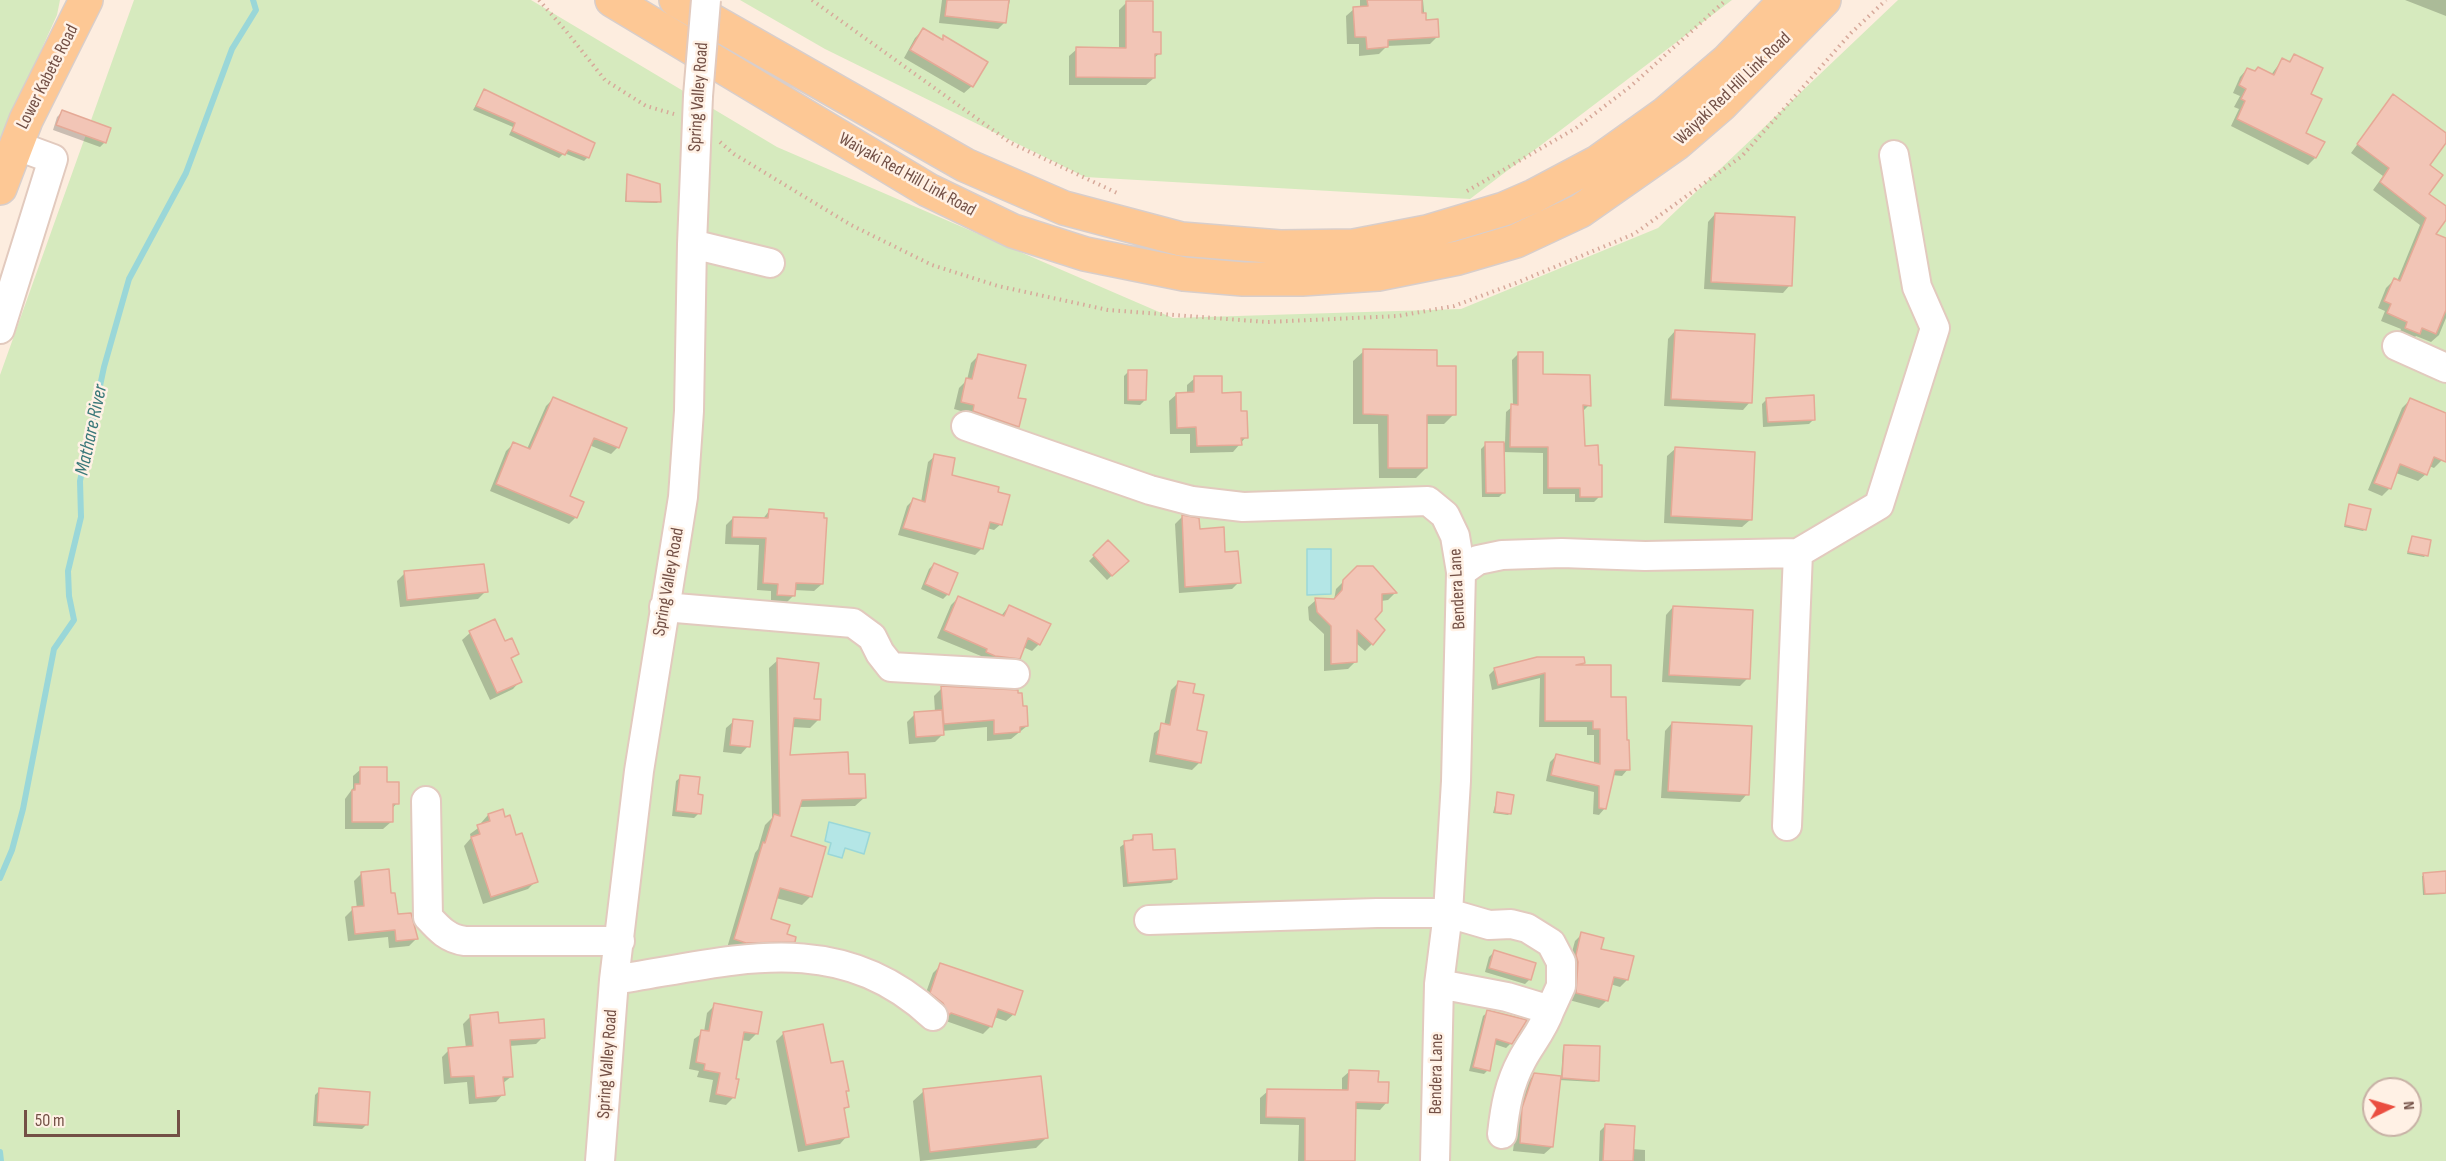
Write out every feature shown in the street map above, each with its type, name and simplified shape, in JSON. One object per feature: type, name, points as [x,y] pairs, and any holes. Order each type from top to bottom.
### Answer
[{"type":"main road","name":"Lower Kabete Road","points":[[0,188],[15,145],[86,0]]},
{"type":"main road","name":"Waiyaki Red Hill Link Road","points":[[612,0],[928,190],[1013,231],[1085,254],[1184,274],[1243,279],[1302,279],[1378,274],[1458,258],[1516,241],[1580,211],[1677,143],[1721,105],[1824,0]]},
{"type":"main road","name":"Waiyaki Red Hill Link Road","points":[[676,0],[965,165],[1064,208],[1181,239],[1280,247],[1354,246],[1427,232],[1504,209],[1534,196],[1598,162],[1665,114],[1727,61],[1786,0]]},
{"type":"street","name":"Spring Valley Road","points":[[600,1161],[614,980],[639,771],[687,460],[697,107],[706,0]]},
{"type":"street","points":[[0,329],[53,159],[15,145]]},
{"type":"street","points":[[1461,572],[1478,560],[1502,555],[1562,553],[1645,556],[1798,553],[1879,505],[1935,328],[1917,287],[1894,155]]},
{"type":"street","points":[[692,244],[770,263]]},
{"type":"street","points":[[2397,346],[2446,368]]},
{"type":"street","name":"Bendera Lane","points":[[966,426],[1150,490],[1192,501],[1242,507],[1428,501],[1445,515],[1455,536],[1461,572],[1456,781],[1448,913],[1439,984],[1435,1161]]},
{"type":"street","points":[[1787,826],[1798,553]]},
{"type":"street","points":[[664,607],[853,623],[872,637],[880,653],[891,667],[1015,674]]},
{"type":"street","points":[[426,801],[428,917],[442,932],[454,940],[465,941],[620,940]]},
{"type":"street","points":[[1149,920],[1448,913],[1489,925],[1511,924],[1527,928],[1551,943],[1561,962],[1561,986],[1544,1027],[1523,1058],[1515,1075],[1506,1099],[1502,1134]]},
{"type":"street","points":[[614,980],[727,962],[790,956],[822,959],[846,964],[879,978],[915,999],[933,1016]]},
{"type":"street","points":[[1439,984],[1507,997],[1550,1010]]},
{"type":"path","points":[[538,0],[566,31],[605,81],[646,106],[697,107],[734,154],[851,225],[932,265],[998,286],[1108,310],[1267,322],[1398,316],[1454,306],[1634,234],[1742,156],[1851,33],[1886,0]]},
{"type":"path","points":[[812,0],[1011,143],[1119,194]]},
{"type":"path","points":[[1459,194],[1576,128],[1631,87],[1726,0]]},
{"type":"green space","points":[[0,0],[60,0],[57,15],[0,141]]},
{"type":"green space","points":[[134,0],[531,0],[777,147],[1173,318],[1461,309],[1658,228],[1898,0],[2446,0],[2446,1161],[0,1161],[0,375]]},
{"type":"green space","points":[[740,0],[1732,0],[1470,199],[1085,177],[825,49]]},
{"type":"water","points":[[1307,549],[1331,549],[1331,594],[1307,595]]},
{"type":"water","points":[[829,822],[870,833],[864,854],[845,848],[842,858],[828,854],[831,843],[825,841]]},
{"type":"building","points":[[947,0],[1009,0],[1006,23],[945,16]]},
{"type":"building","points":[[1367,0],[1422,0],[1422,13],[1426,13],[1426,20],[1438,19],[1439,37],[1388,40],[1388,47],[1367,49],[1366,37],[1355,37],[1353,7],[1368,6]]},
{"type":"building","points":[[1126,1],[1153,1],[1153,32],[1161,32],[1161,54],[1155,54],[1155,78],[1076,77],[1076,47],[1126,48]]},
{"type":"building","points":[[923,28],[943,40],[943,35],[988,62],[973,87],[910,50]]},
{"type":"building","points":[[2294,54],[2323,68],[2311,94],[2322,99],[2306,133],[2325,142],[2316,158],[2237,119],[2245,101],[2241,99],[2246,89],[2239,85],[2247,68],[2255,71],[2258,67],[2274,75],[2282,58],[2290,62]]},
{"type":"building","points":[[484,89],[595,143],[589,158],[568,150],[565,155],[512,131],[515,123],[476,106]]},
{"type":"building","points":[[2393,94],[2446,133],[2446,143],[2430,165],[2443,175],[2429,194],[2446,206],[2446,220],[2436,234],[2446,238],[2446,310],[2436,334],[2422,328],[2420,334],[2405,328],[2407,322],[2387,313],[2391,304],[2384,301],[2394,278],[2400,281],[2426,218],[2380,182],[2389,168],[2357,144]]},
{"type":"building","points":[[62,110],[111,128],[106,143],[56,125]]},
{"type":"building","points":[[627,174],[660,184],[661,202],[626,201]]},
{"type":"building","points":[[1715,213],[1795,217],[1792,286],[1711,282]]},
{"type":"building","points":[[1675,330],[1755,334],[1752,403],[1671,399]]},
{"type":"building","points":[[1363,349],[1437,350],[1437,366],[1456,366],[1456,415],[1427,415],[1427,468],[1388,468],[1388,415],[1363,414]]},
{"type":"building","points":[[1518,352],[1543,352],[1543,374],[1590,375],[1591,406],[1583,405],[1585,446],[1598,445],[1599,465],[1602,465],[1602,497],[1580,497],[1580,488],[1548,488],[1548,447],[1510,447],[1511,404],[1518,405]]},
{"type":"building","points":[[978,354],[1026,365],[1018,398],[1026,399],[1019,427],[973,411],[974,405],[961,402],[966,378],[972,379]]},
{"type":"building","points":[[1128,370],[1147,370],[1146,400],[1128,400]]},
{"type":"building","points":[[1194,376],[1222,376],[1222,393],[1241,392],[1241,411],[1247,411],[1248,438],[1241,438],[1242,445],[1197,446],[1196,427],[1177,428],[1176,393],[1194,392]]},
{"type":"building","points":[[1814,395],[1815,420],[1768,422],[1766,398]]},
{"type":"building","points":[[553,397],[627,428],[619,448],[594,438],[570,496],[584,502],[577,518],[496,484],[513,442],[530,449]]},
{"type":"building","points":[[2410,398],[2446,413],[2446,462],[2434,457],[2427,475],[2400,464],[2391,489],[2374,483]]},
{"type":"building","points":[[1485,442],[1504,442],[1505,493],[1486,493]]},
{"type":"building","points":[[1675,447],[1755,452],[1752,520],[1671,516]]},
{"type":"building","points":[[934,454],[955,458],[952,475],[999,487],[998,492],[1010,495],[1002,525],[990,522],[983,549],[903,528],[913,498],[925,502]]},
{"type":"building","points":[[2349,504],[2371,509],[2366,530],[2345,525]]},
{"type":"building","points":[[769,509],[824,513],[824,518],[827,518],[823,584],[796,583],[795,596],[777,595],[778,584],[763,583],[766,538],[732,537],[733,517],[768,518]]},
{"type":"building","points":[[1182,515],[1199,518],[1200,529],[1224,527],[1225,552],[1238,551],[1241,583],[1185,587]]},
{"type":"building","points":[[2412,536],[2431,540],[2428,556],[2408,552]]},
{"type":"building","points":[[1108,540],[1129,561],[1112,576],[1093,555]]},
{"type":"building","points":[[934,563],[958,573],[949,595],[925,584]]},
{"type":"building","points":[[484,564],[488,592],[407,600],[404,571]]},
{"type":"building","points":[[1357,566],[1373,566],[1397,593],[1382,594],[1382,611],[1375,619],[1385,630],[1373,645],[1357,630],[1357,662],[1331,664],[1331,626],[1317,612],[1315,598],[1334,599],[1342,590],[1343,580]]},
{"type":"building","points":[[958,596],[1004,616],[1009,605],[1051,624],[1040,645],[1028,638],[1020,659],[995,656],[986,652],[987,649],[944,630]]},
{"type":"building","points":[[1673,606],[1753,610],[1750,679],[1669,675]]},
{"type":"building","points":[[495,619],[505,641],[512,638],[519,654],[511,658],[522,682],[497,693],[469,631]]},
{"type":"building","points":[[1537,657],[1584,657],[1585,663],[1576,665],[1611,665],[1611,697],[1626,697],[1630,770],[1615,770],[1606,809],[1599,808],[1599,786],[1551,775],[1556,754],[1600,764],[1600,729],[1593,729],[1593,721],[1545,721],[1545,673],[1498,685],[1494,668]]},
{"type":"building","points":[[777,658],[819,663],[814,699],[821,699],[820,720],[794,718],[790,755],[848,752],[849,774],[865,774],[866,798],[802,800],[791,836],[826,847],[812,897],[780,888],[771,919],[790,925],[787,934],[796,937],[795,942],[746,943],[734,939],[763,842],[765,843],[774,814],[780,816]]},
{"type":"building","points":[[1178,681],[1195,684],[1193,693],[1204,695],[1197,730],[1207,732],[1201,763],[1156,754],[1161,723],[1170,725]]},
{"type":"building","points":[[941,686],[1018,690],[1018,693],[1022,693],[1023,706],[1027,706],[1028,726],[1020,727],[1020,732],[994,734],[994,720],[944,724]]},
{"type":"building","points":[[942,710],[944,735],[916,737],[914,712]]},
{"type":"building","points":[[733,719],[753,721],[750,747],[730,745]]},
{"type":"building","points":[[1672,722],[1752,726],[1749,795],[1668,791]]},
{"type":"building","points":[[360,767],[387,767],[387,782],[399,782],[399,804],[393,804],[393,822],[352,822],[352,790],[355,790],[355,784],[360,784]]},
{"type":"building","points":[[680,775],[700,777],[698,794],[703,795],[701,814],[676,811]]},
{"type":"building","points":[[1497,792],[1514,795],[1511,814],[1495,812]]},
{"type":"building","points":[[503,809],[505,817],[510,815],[516,835],[522,833],[538,882],[491,897],[471,837],[480,834],[477,825],[490,821],[488,814]]},
{"type":"building","points":[[1152,834],[1153,850],[1175,849],[1177,879],[1128,883],[1124,841],[1133,840],[1133,835]]},
{"type":"building","points":[[389,869],[391,893],[395,893],[398,914],[411,913],[418,939],[396,941],[395,930],[355,934],[352,907],[364,906],[361,872]]},
{"type":"building","points":[[2446,871],[2446,893],[2425,894],[2423,873]]},
{"type":"building","points":[[1581,932],[1604,938],[1601,949],[1634,956],[1628,980],[1614,977],[1608,1001],[1576,993],[1578,962],[1576,955]]},
{"type":"building","points":[[1494,950],[1536,963],[1531,980],[1489,968]]},
{"type":"building","points":[[940,963],[1023,991],[1015,1015],[998,1009],[992,1027],[951,1013],[949,1015],[943,1003],[930,993]]},
{"type":"building","points":[[714,1003],[762,1012],[758,1034],[744,1032],[735,1098],[716,1094],[720,1073],[704,1070],[705,1064],[696,1062],[701,1030],[709,1031]]},
{"type":"building","points":[[1487,1010],[1527,1020],[1512,1044],[1496,1039],[1490,1071],[1473,1067]]},
{"type":"building","points":[[498,1012],[499,1023],[544,1019],[545,1038],[510,1040],[513,1077],[503,1077],[505,1095],[476,1098],[474,1076],[451,1077],[448,1048],[473,1046],[470,1015]]},
{"type":"building","points":[[823,1024],[831,1063],[843,1061],[849,1091],[846,1091],[849,1107],[844,1108],[849,1137],[806,1145],[783,1032]]},
{"type":"building","points":[[1564,1045],[1600,1046],[1599,1081],[1562,1078]]},
{"type":"building","points":[[1349,1070],[1379,1071],[1378,1082],[1389,1082],[1388,1103],[1356,1102],[1355,1161],[1305,1161],[1305,1118],[1266,1117],[1267,1089],[1348,1090]]},
{"type":"building","points":[[1534,1073],[1561,1076],[1553,1147],[1520,1143],[1522,1108]]},
{"type":"building","points":[[1041,1076],[1048,1138],[930,1152],[923,1089]]},
{"type":"building","points":[[319,1088],[370,1092],[368,1125],[317,1122]]},
{"type":"building","points":[[1605,1124],[1635,1126],[1633,1161],[1603,1161]]},
{"type":"waterway","name":"Mathare River","points":[[0,878],[12,850],[23,809],[54,649],[74,620],[69,596],[68,571],[81,517],[80,481],[104,367],[129,279],[186,173],[232,49],[256,10],[253,0]]},
{"type":"waterway","name":"Mathare River","points":[[0,1152],[1,1161]]}]
